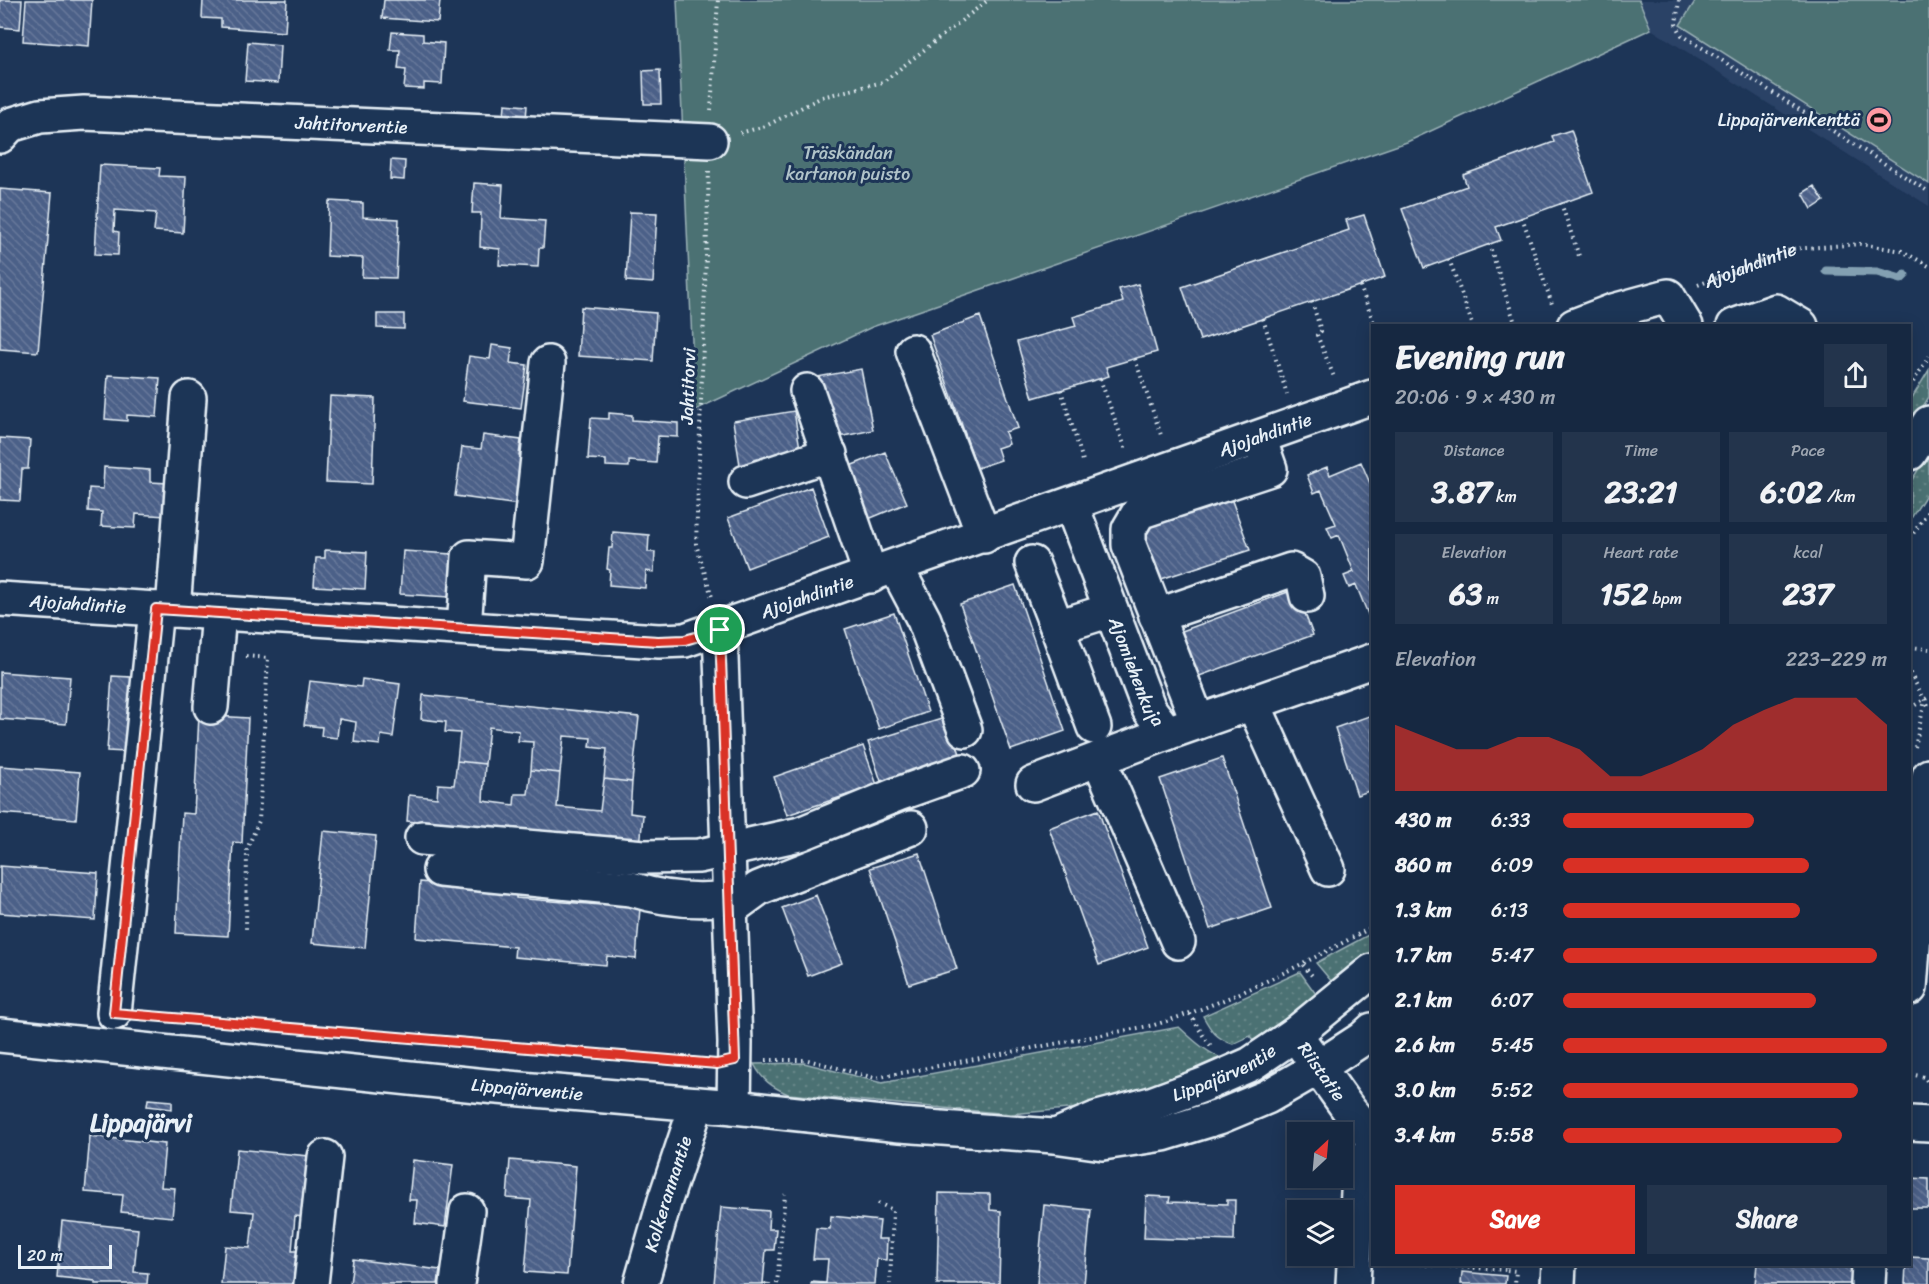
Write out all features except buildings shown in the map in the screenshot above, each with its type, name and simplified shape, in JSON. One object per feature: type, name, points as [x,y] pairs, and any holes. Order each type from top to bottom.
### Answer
[{"type":"street","name":"Jahtitorventie","points":[[0,136],[10,125],[40,116],[84,113],[710,141]]},
{"type":"street","points":[[1564,320],[1616,318],[1668,296],[1685,324]]},
{"type":"street","points":[[1739,324],[1776,310],[1798,324]]},
{"type":"street","points":[[913,351],[984,536]]},
{"type":"street","points":[[464,628],[469,557],[527,561],[548,363]]},
{"type":"street","points":[[807,391],[830,454],[883,571],[924,620],[965,730]]},
{"type":"street","points":[[114,1013],[189,398]]},
{"type":"street","name":"Ajojahdintie","points":[[0,598],[658,641],[685,640],[720,630],[1259,438],[1371,404]]},
{"type":"street","points":[[1911,451],[1929,423]]},
{"type":"street","points":[[1198,722],[1129,545],[1129,528],[1138,512],[1270,469],[1259,438]]},
{"type":"street","points":[[746,482],[830,454]]},
{"type":"street","name":"Ajomiehenkuja","points":[[1071,504],[1149,709],[1167,733],[1371,661]]},
{"type":"street","points":[[1032,562],[1094,727]]},
{"type":"street","points":[[1156,616],[1291,570],[1303,577],[1307,596]]},
{"type":"street","points":[[1057,627],[1111,610]]},
{"type":"street","points":[[211,707],[219,613]]},
{"type":"street","points":[[720,630],[735,1060],[734,1107]]},
{"type":"street","points":[[1253,703],[1328,869]]},
{"type":"street","points":[[1033,784],[1167,733]]},
{"type":"street","points":[[1099,759],[1179,942]]},
{"type":"street","points":[[422,838],[645,857],[699,856],[800,834],[898,794],[963,771]]},
{"type":"street","points":[[1911,959],[1914,872],[1929,776]]},
{"type":"street","points":[[440,870],[631,889],[654,897],[709,900],[729,904],[759,888],[911,828]]},
{"type":"street","name":"Lippajärventie","points":[[1054,1136],[1098,1118],[1151,1104],[1203,1085],[1251,1064],[1295,1034],[1371,972]]},
{"type":"street","name":"Lippajärventie","points":[[0,1035],[486,1086],[734,1107],[900,1125],[1054,1136],[1103,1143],[1163,1134],[1219,1117],[1267,1098],[1319,1067],[1371,1031]]},
{"type":"street","name":"Riistatie","points":[[1295,1034],[1371,1137]]},
{"type":"street","name":"Kolkerannantie","points":[[641,1284],[665,1200],[697,1104]]},
{"type":"street","points":[[1911,1123],[1929,1124]]},
{"type":"street","points":[[1353,1284],[1359,1174],[1371,1150]]},
{"type":"street","points":[[311,1284],[325,1157]]},
{"type":"street","points":[[457,1284],[467,1211]]},
{"type":"street","points":[[1558,1266],[1558,1284]]},
{"type":"street","points":[[1868,1284],[1869,1266]]},
{"type":"path","name":"Jahtitorvi","points":[[718,0],[710,141],[696,544],[720,630]]},
{"type":"path","points":[[710,141],[766,126],[822,97],[884,82],[988,0]]},
{"type":"path","points":[[1679,0],[1676,24],[1682,35],[1929,192]]},
{"type":"path","points":[[1561,203],[1579,256]]},
{"type":"path","points":[[1522,217],[1564,320]]},
{"type":"path","points":[[1489,244],[1515,324]]},
{"type":"path","name":"Ajojahdintie","points":[[1668,296],[1793,249],[1860,244],[1902,251],[1929,266]]},
{"type":"path","points":[[1449,259],[1472,324]]},
{"type":"path","points":[[1360,286],[1374,324]]},
{"type":"path","points":[[1311,302],[1321,331],[1317,335],[1336,382]]},
{"type":"path","points":[[1263,319],[1288,398]]},
{"type":"path","points":[[1911,385],[1929,356]]},
{"type":"path","points":[[1135,359],[1163,442]]},
{"type":"path","points":[[1100,379],[1128,454]]},
{"type":"path","points":[[1061,390],[1085,468]]},
{"type":"path","points":[[1911,537],[1929,510]]},
{"type":"path","points":[[1911,648],[1929,649]]},
{"type":"path","points":[[216,652],[268,658],[259,821],[247,849],[246,932]]},
{"type":"path","points":[[1911,675],[1927,699],[1929,708]]},
{"type":"path","points":[[1911,707],[1927,699]]},
{"type":"path","points":[[172,1018],[717,1064],[735,1060],[808,1060],[875,1078],[1154,1025],[1190,1014],[1304,965],[1371,928]]},
{"type":"path","points":[[1911,1074],[1925,1077],[1929,1085]]},
{"type":"path","points":[[777,1284],[785,1194]]},
{"type":"path","points":[[878,1203],[893,1210],[890,1284]]},
{"type":"path","points":[[1476,1266],[1507,1267],[1516,1271],[1515,1284]]},
{"type":"shaded area","name":"Lippajärvenkenttä","points":[[1639,0],[1929,0],[1929,206],[1651,29]]},
{"type":"green space","name":"Träskändan kartanon puisto","points":[[677,0],[1639,0],[1651,29],[1407,142],[872,327],[695,410]]},
{"type":"green space","name":"Lippajärvenkenttä","points":[[1696,0],[1929,0],[1929,184],[1680,25]]},
{"type":"green space","points":[[1929,370],[1929,397],[1911,425],[1911,399]]},
{"type":"green space","points":[[1929,452],[1929,490],[1911,518],[1911,481]]},
{"type":"green space","points":[[1371,934],[1371,963],[1337,988],[1316,963]]},
{"type":"green space","points":[[1300,972],[1321,1001],[1257,1046],[1250,1036],[1233,1044],[1223,1040],[1212,1030],[1203,1016]]},
{"type":"green space","points":[[1179,1027],[1196,1043],[1229,1061],[1091,1107],[1010,1114],[788,1094],[768,1082],[754,1064],[804,1063],[882,1083]]},
{"type":"waterway","points":[[1826,271],[1877,272],[1901,279],[1905,275]]},
{"type":"place","name":"Lippajärvenkenttä","points":[[1879,120]]},
{"type":"district","name":"Lippajärvi","points":[[141,1123]]},
{"type":"route","points":[[156,609],[658,641],[685,640],[720,630],[735,1060],[717,1064],[114,1013],[156,609]]}]
